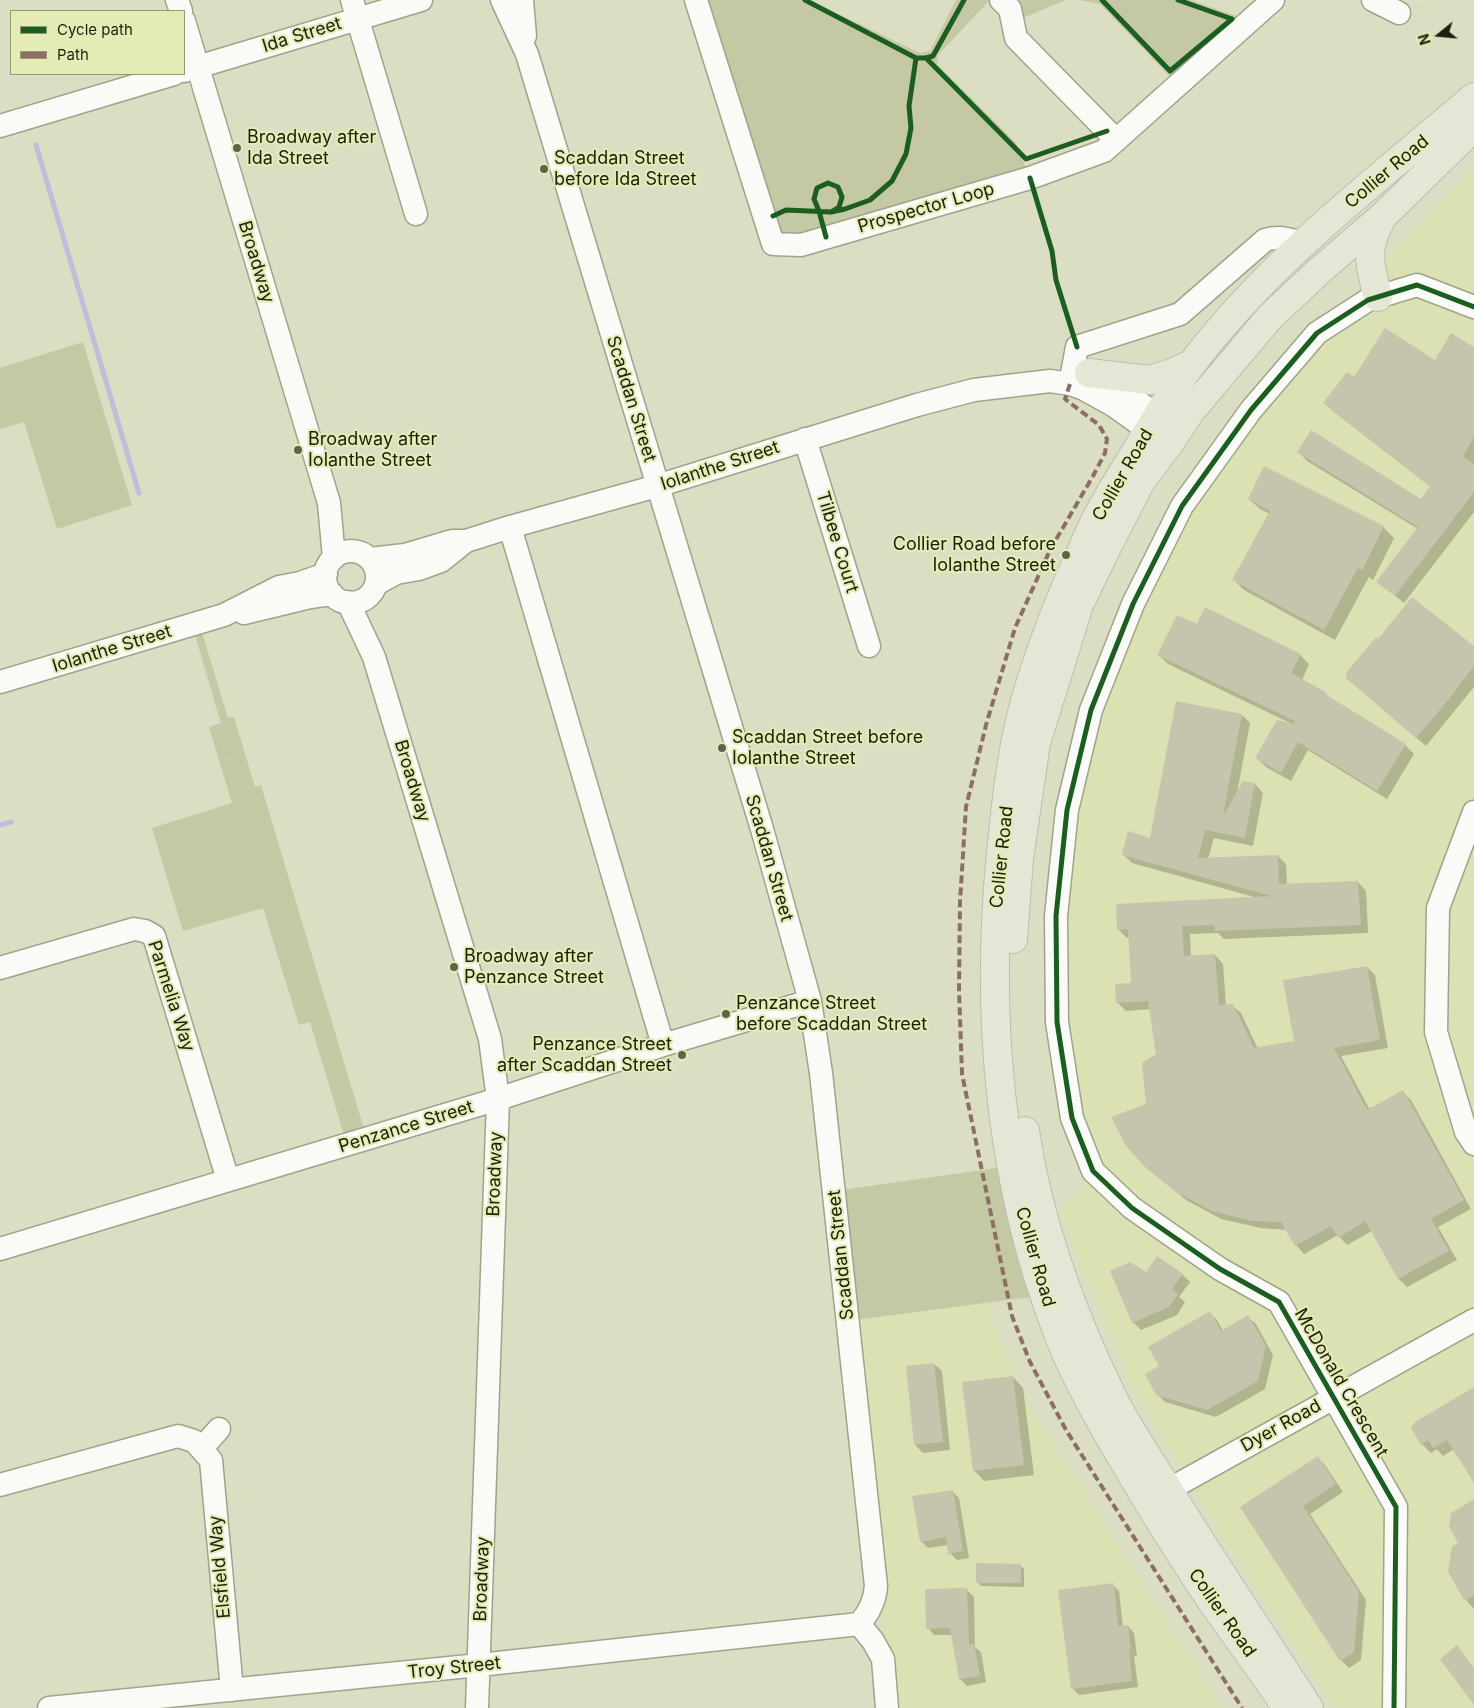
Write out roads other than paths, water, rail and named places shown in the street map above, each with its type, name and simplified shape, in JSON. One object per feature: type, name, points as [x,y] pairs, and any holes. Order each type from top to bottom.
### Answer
[{"type":"main road","name":"Collier Road","points":[[1309,1708],[1202,1544],[1116,1404],[1087,1342],[1048,1234],[1030,1167],[1018,1084],[1012,1015],[1014,931],[1019,859],[1036,743],[1079,605],[1141,482],[1192,364],[1252,294],[1302,244],[1474,97]]},
{"type":"main road","name":"Collier Road","points":[[1287,1708],[1212,1602],[1145,1497],[1099,1420],[1060,1338],[1034,1261],[1012,1174],[1000,1088],[994,993],[996,900],[1004,820],[1024,705],[1056,608],[1097,517],[1163,430],[1190,412],[1270,317],[1319,271],[1383,216],[1474,127]]},
{"type":"main road","points":[[1378,297],[1369,254],[1376,228],[1383,216]]},
{"type":"main road","points":[[1077,368],[1149,380],[1192,364]]},
{"type":"street","name":"Ida Street","points":[[191,69],[354,9],[420,0]]},
{"type":"street","name":"Scaddan Street","points":[[502,0],[527,54],[762,829],[810,1001],[823,1083],[876,1586],[876,1596],[872,1605],[867,1615],[859,1624]]},
{"type":"street","name":"Scaddan Street","points":[[522,0],[527,54]]},
{"type":"street","name":"Prospector Loop","points":[[696,0],[773,244],[801,245],[1030,178],[1104,151],[1273,0]]},
{"type":"street","points":[[1001,0],[1010,9],[1016,38],[1116,140]]},
{"type":"street","points":[[1373,0],[1398,13]]},
{"type":"street","points":[[354,9],[416,214]]},
{"type":"street","name":"Broadway","points":[[185,28],[191,69],[329,503],[344,573],[374,657],[490,1039],[498,1099],[477,1708]]},
{"type":"street","points":[[0,126],[171,75]]},
{"type":"street","points":[[1077,368],[1180,314],[1265,240],[1273,237],[1302,244]]},
{"type":"street","name":"McDonald Crescent","points":[[1394,1708],[1396,1507],[1279,1302],[1220,1269],[1132,1208],[1093,1171],[1072,1118],[1060,1041],[1056,916],[1067,810],[1090,710],[1133,604],[1178,514],[1251,410],[1317,333],[1368,300],[1418,285],[1474,307]]},
{"type":"street","name":"Iolanthe Street","points":[[0,682],[224,615],[255,611],[297,600],[344,573],[452,541],[466,541],[657,486],[917,405],[974,390],[1009,372],[1019,369],[1047,366],[1077,368],[1084,389],[1163,430]]},
{"type":"street","name":"Tilbee Court","points":[[805,439],[869,646]]},
{"type":"street","points":[[510,527],[663,1045]]},
{"type":"street","name":"Iolanthe Street","points":[[344,573],[363,600],[373,589],[396,573],[419,569],[441,561],[466,541]]},
{"type":"street","name":"Broadway","points":[[344,573],[375,567],[377,575],[373,589],[374,657]]},
{"type":"street","points":[[1474,812],[1438,908],[1436,1032],[1466,1132],[1474,1144]]},
{"type":"street","name":"Parmelia Way","points":[[0,968],[134,929],[145,930],[154,936],[228,1180]]},
{"type":"street","name":"Penzance Street","points":[[0,1249],[498,1099],[663,1045],[810,1001]]},
{"type":"street","name":"Dyer Road","points":[[1168,1490],[1334,1396],[1474,1320]]},
{"type":"street","points":[[0,1485],[178,1436],[194,1441],[202,1448],[219,1429]]},
{"type":"street","name":"Elsfield Way","points":[[202,1448],[211,1460],[232,1690]]},
{"type":"street","points":[[859,1624],[873,1641],[883,1659],[888,1708]]},
{"type":"street","name":"Troy Street","points":[[49,1708],[479,1665],[859,1624]]},
{"type":"waterway","points":[[36,145],[139,493]]},
{"type":"waterway","points":[[0,825],[11,822]]},
{"type":"place","name":"Broadway after Ida Street","points":[[237,148]]},
{"type":"place","name":"Scaddan Street before Ida Street","points":[[544,169]]},
{"type":"place","name":"Broadway after Iolanthe Street","points":[[298,450]]},
{"type":"place","name":"Collier Road before Iolanthe Street","points":[[1066,555]]},
{"type":"place","name":"Scaddan Street before Iolanthe Street","points":[[722,748]]},
{"type":"place","name":"Broadway after Penzance Street","points":[[454,967]]},
{"type":"place","name":"Penzance Street before Scaddan Street","points":[[726,1014]]},
{"type":"place","name":"Penzance Street after Scaddan Street","points":[[682,1055]]}]
